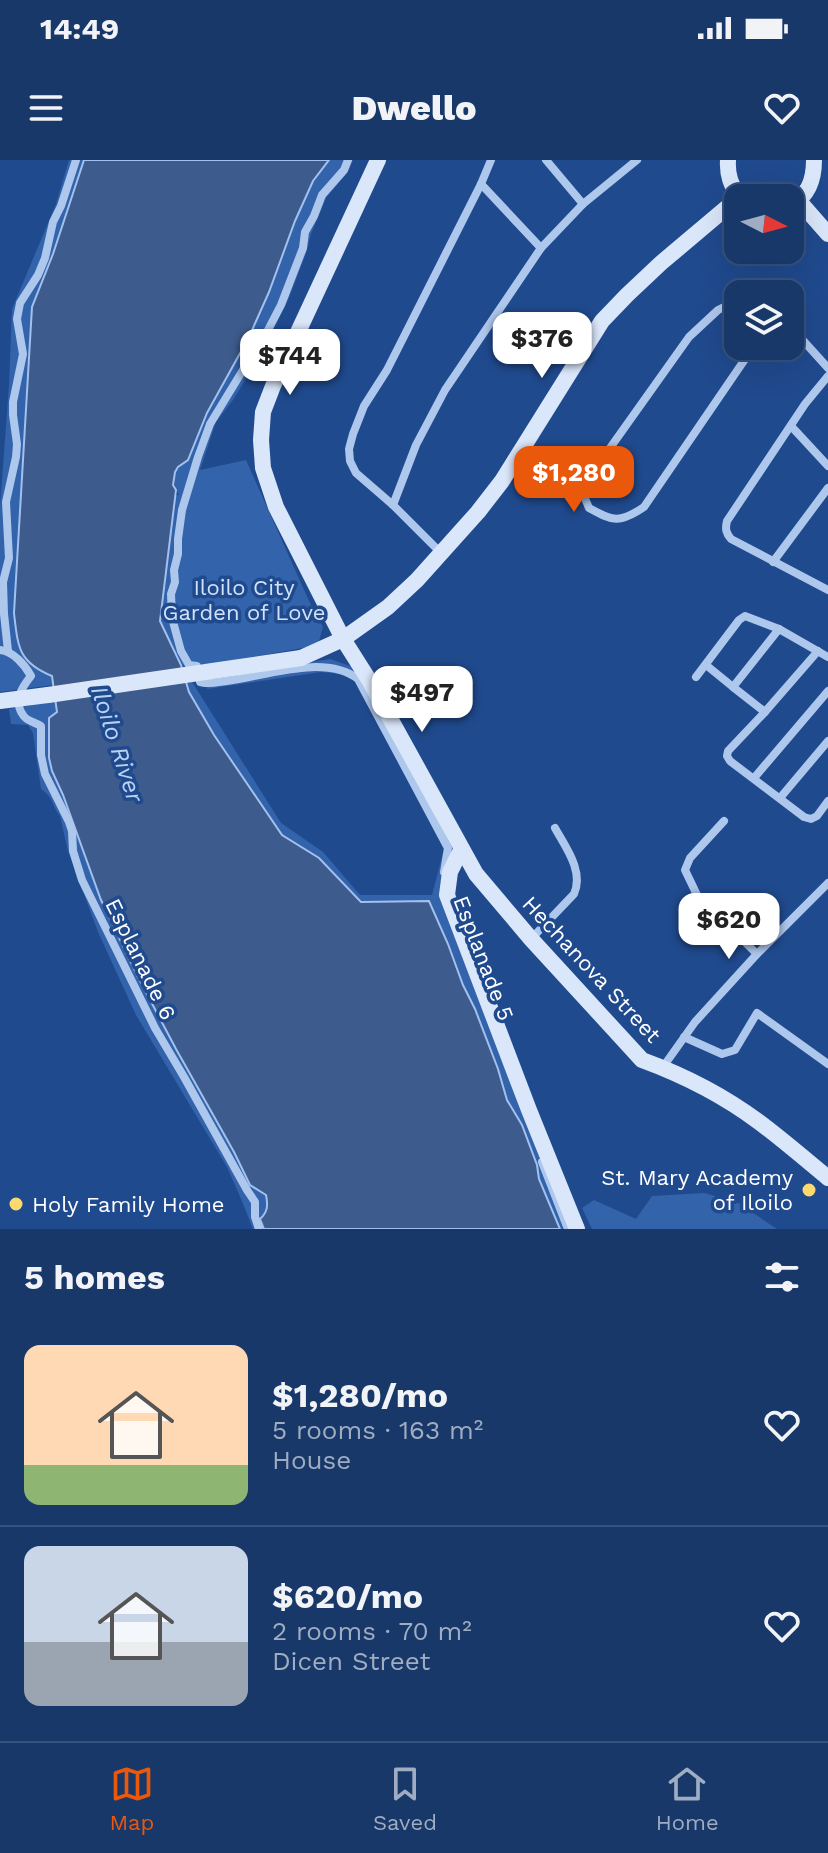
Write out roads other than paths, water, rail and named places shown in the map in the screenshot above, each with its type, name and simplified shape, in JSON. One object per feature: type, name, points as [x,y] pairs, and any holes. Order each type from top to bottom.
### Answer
[{"type":"main road","name":"Hechanova Street","points":[[378,160],[263,412],[263,468],[276,507],[343,639],[369,680],[476,874],[642,1060],[663,1067],[725,1099],[758,1121],[828,1178]]},
{"type":"main road","points":[[728,160],[730,184]]},
{"type":"main road","points":[[804,194],[814,175],[814,160]]},
{"type":"main road","points":[[0,701],[301,658],[343,639],[388,607],[478,512],[502,481],[602,321],[661,263],[724,210]]},
{"type":"main road","points":[[804,212],[828,234]]},
{"type":"main road","points":[[461,850],[450,872],[447,895],[577,1229]]},
{"type":"street","points":[[18,699],[31,676],[4,650],[3,582],[9,558],[6,502],[17,444],[13,402],[23,354],[17,319],[20,303],[45,258],[53,222],[76,160]]},
{"type":"street","name":"Esplanade 5","points":[[348,160],[344,170],[322,195],[305,232],[303,248],[289,287],[261,345],[210,424],[182,510],[175,582],[171,594],[172,618],[181,651],[189,665],[197,666],[200,682],[327,666],[349,672],[358,679],[448,848],[440,896],[568,1229]]},
{"type":"street","points":[[441,553],[356,473],[349,449],[364,406],[387,370],[491,160]]},
{"type":"street","points":[[546,160],[583,204]]},
{"type":"street","points":[[393,505],[416,445],[445,390],[541,248],[583,204],[637,160]]},
{"type":"street","points":[[481,184],[541,248]]},
{"type":"street","points":[[724,307],[689,337],[583,486],[589,508],[611,519],[630,516],[644,507],[744,360]]},
{"type":"street","points":[[804,341],[828,368]]},
{"type":"street","points":[[828,376],[725,527],[731,539],[828,590]]},
{"type":"street","points":[[791,426],[828,466]]},
{"type":"street","points":[[773,562],[828,488]]},
{"type":"street","points":[[696,677],[745,616],[779,629],[828,657]]},
{"type":"street","points":[[733,687],[779,629]]},
{"type":"street","points":[[818,651],[728,751],[727,756],[804,817],[811,819],[817,816],[828,801]]},
{"type":"street","points":[[706,665],[765,712]]},
{"type":"street","points":[[754,778],[828,691]]},
{"type":"street","name":"Esplanade 6","points":[[18,699],[23,715],[41,726],[41,755],[45,774],[69,822],[73,851],[82,880],[151,1020],[255,1202],[259,1229]]},
{"type":"street","points":[[780,798],[828,741]]},
{"type":"street","points":[[724,821],[690,858],[685,870],[697,895],[757,954]]},
{"type":"street","points":[[531,939],[578,886],[579,877],[555,828]]},
{"type":"street","points":[[663,1067],[695,1022],[828,883]]},
{"type":"street","points":[[684,1037],[722,1054],[735,1050],[757,1013],[828,1064]]},
{"type":"water","name":"Iloilo River","points":[[84,160],[329,160],[313,181],[249,337],[207,413],[188,460],[175,472],[173,485],[176,490],[160,621],[181,665],[189,692],[214,735],[282,835],[319,858],[361,902],[429,901],[475,1009],[507,1100],[522,1125],[539,1179],[560,1229],[264,1229],[260,1219],[267,1208],[266,1195],[250,1185],[138,977],[101,900],[49,758],[49,718],[57,712],[52,676],[26,659],[19,644],[14,613],[32,307]]},
{"type":"place","name":"St. Mary Academy of Iloilo","points":[[809,1190]]},
{"type":"place","name":"Holy Family Home","points":[[16,1204]]},
{"type":"park label","name":"Iloilo City Garden of Love","points":[[244,600]]}]
